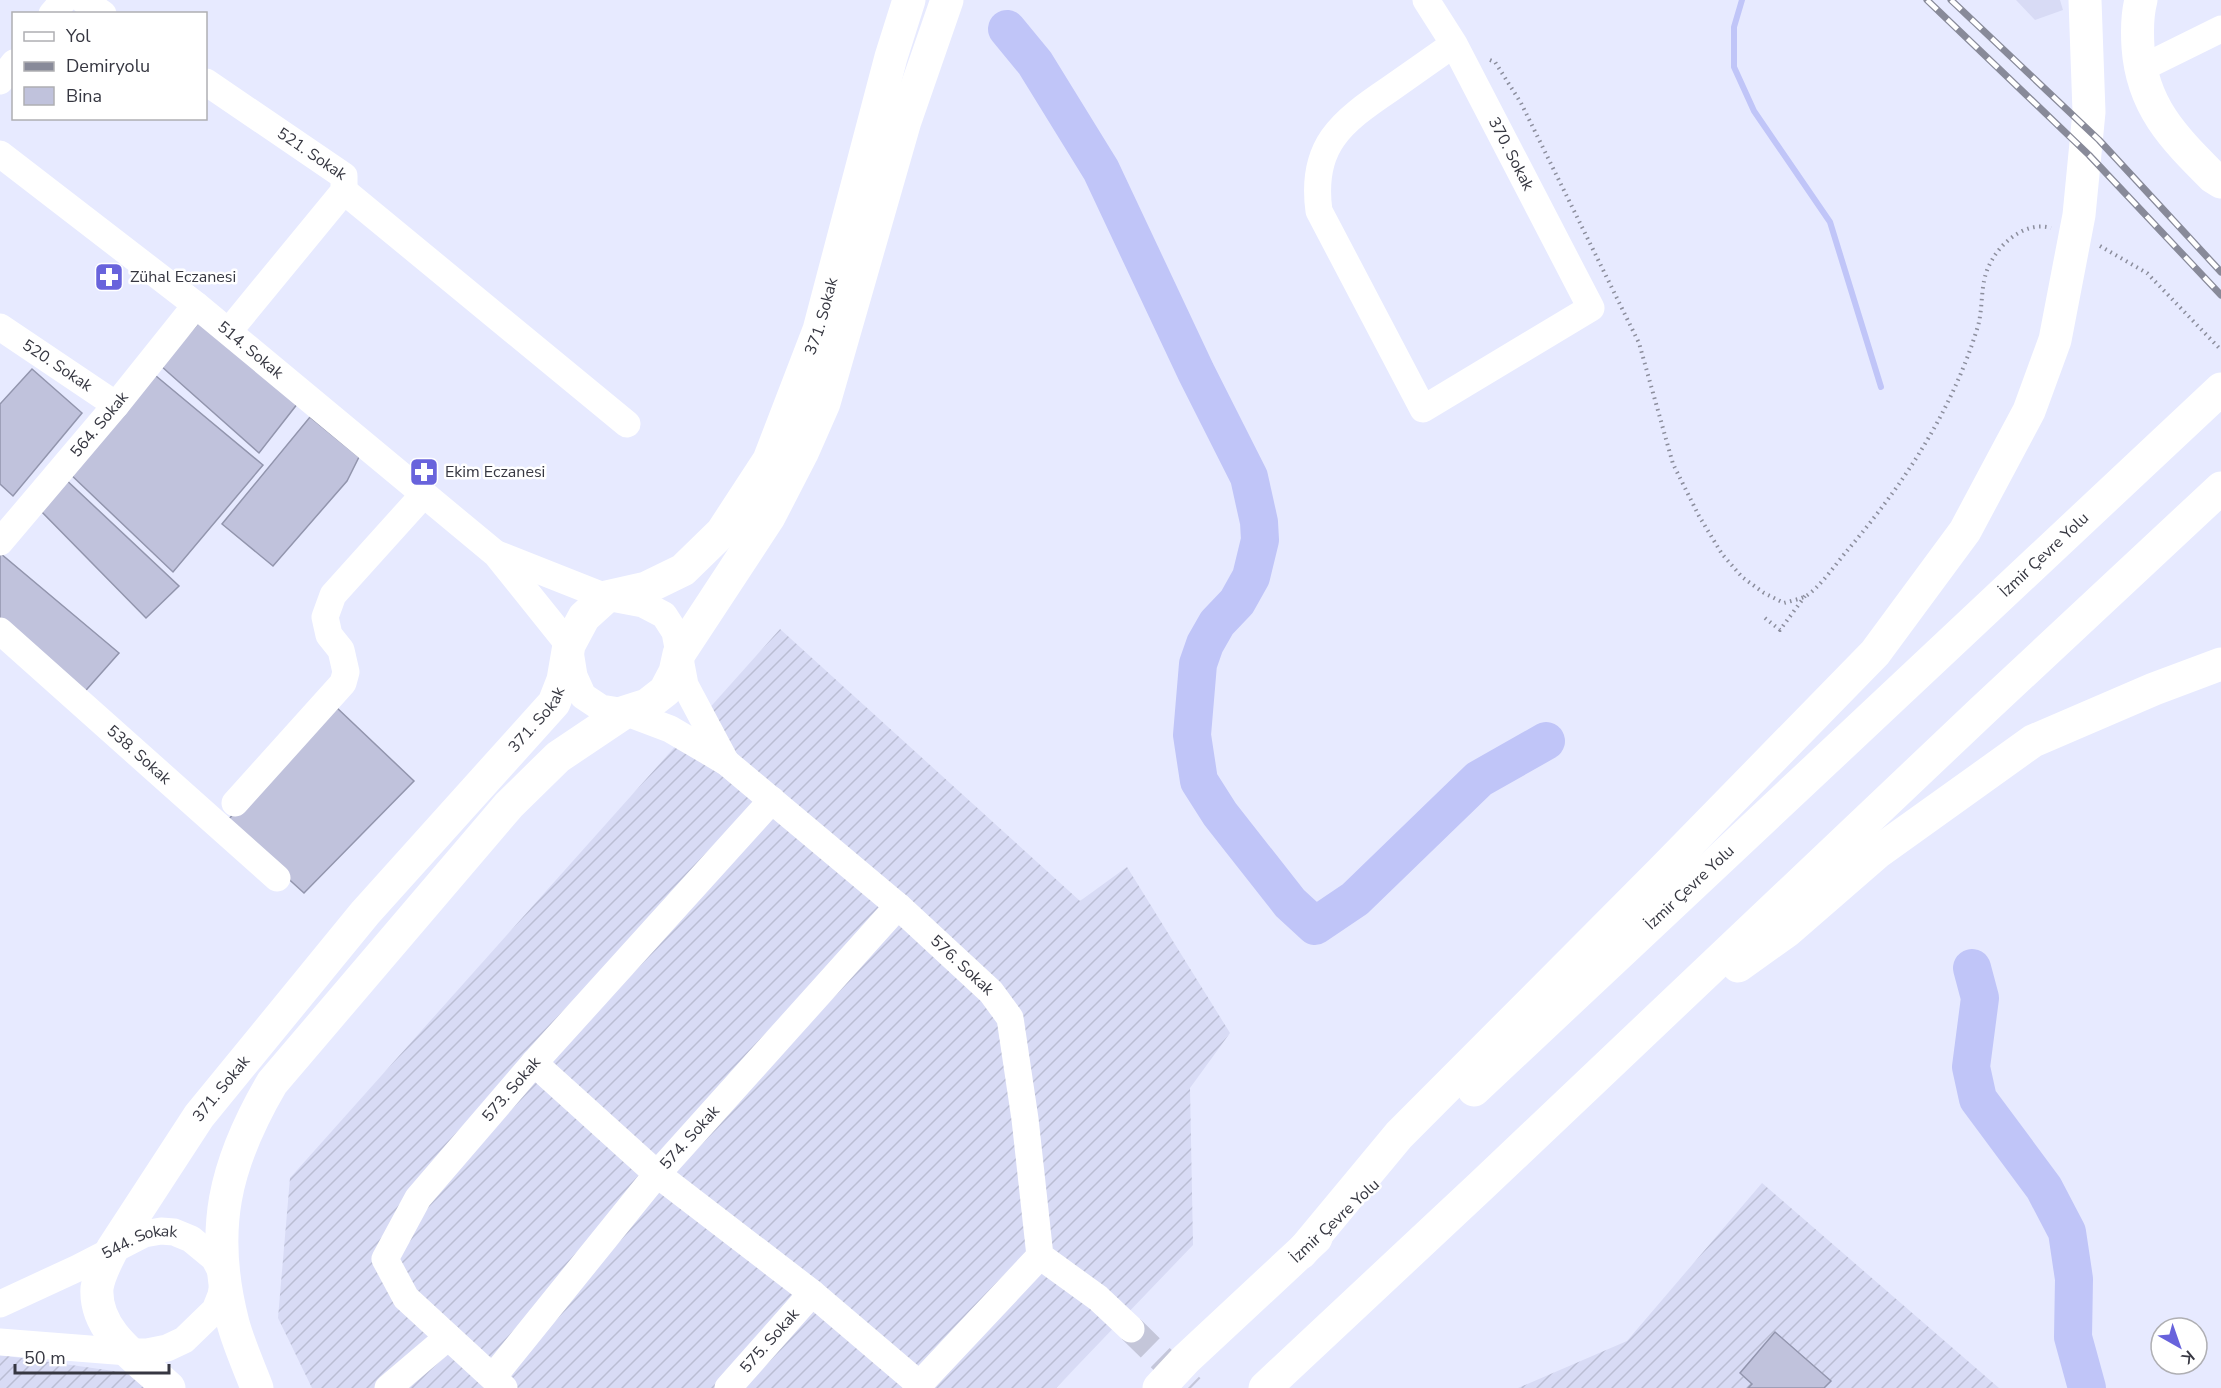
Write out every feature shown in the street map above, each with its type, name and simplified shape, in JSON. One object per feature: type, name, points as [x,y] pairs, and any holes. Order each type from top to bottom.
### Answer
[{"type":"main road","name":"371. Sokak","points":[[169,1388],[128,1352],[110,1330],[98,1303],[97,1286],[113,1248],[199,1116],[365,913],[554,703],[562,680],[569,645],[584,616],[606,597],[646,588],[683,570],[723,532],[769,460],[819,330],[891,57],[909,0]]},
{"type":"main road","name":"371. Sokak","points":[[256,1388],[233,1325],[224,1277],[221,1222],[226,1188],[252,1117],[272,1083],[509,805],[558,757],[625,712],[647,705],[665,691],[675,672],[679,654],[769,517],[802,453],[824,403],[905,121],[947,0]]},
{"type":"main road","points":[[1301,1253],[1399,1135],[1875,653],[1965,531],[2029,411],[2055,340],[2079,215],[2090,112],[2085,0]]},
{"type":"main road","points":[[2141,0],[2138,40],[2140,69],[2146,91],[2160,117],[2193,156],[2221,182]]},
{"type":"main road","name":"İzmir Çevre Yolu","points":[[1159,1388],[1185,1360],[2221,389]]},
{"type":"main road","points":[[1265,1388],[1964,727],[2221,488]]},
{"type":"main road","points":[[1638,1037],[1787,931],[1878,852],[2033,741],[2154,689],[2221,664]]},
{"type":"street","points":[[54,12],[64,0]]},
{"type":"street","points":[[83,0],[100,12]]},
{"type":"street","name":"370. Sokak","points":[[1426,0],[1454,44],[1591,308],[1423,409],[1319,211],[1317,182],[1324,154],[1339,128],[1362,108],[1454,44]]},
{"type":"street","points":[[2140,69],[2221,29]]},
{"type":"street","points":[[0,81],[12,66]]},
{"type":"street","name":"521. Sokak","points":[[207,83],[344,176],[344,190],[229,331]]},
{"type":"street","name":"514. Sokak","points":[[0,154],[229,331],[496,554]]},
{"type":"street","points":[[344,190],[627,424]]},
{"type":"street","name":"564. Sokak","points":[[0,542],[116,405],[196,305]]},
{"type":"street","name":"520. Sokak","points":[[0,327],[116,405]]},
{"type":"street","points":[[235,803],[343,683],[346,672],[341,650],[329,635],[324,617],[333,595],[424,494]]},
{"type":"street","points":[[496,554],[606,597],[643,604],[664,615],[675,632],[685,685],[726,762]]},
{"type":"street","points":[[496,554],[569,645],[574,676],[583,696],[601,708],[625,712],[670,729],[726,762]]},
{"type":"street","name":"538. Sokak","points":[[0,631],[277,878]]},
{"type":"street","name":"576. Sokak","points":[[726,762],[898,906],[992,992],[1010,1018],[1025,1119],[1040,1256]]},
{"type":"street","name":"573. Sokak","points":[[498,1383],[406,1298],[385,1259],[418,1198],[534,1063],[772,800]]},
{"type":"street","name":"574. Sokak","points":[[498,1383],[657,1174],[898,906]]},
{"type":"street","points":[[534,1063],[657,1174],[812,1293],[917,1386],[1040,1256],[1098,1298],[1131,1329]]},
{"type":"street","name":"544. Sokak","points":[[0,1304],[78,1268],[113,1248],[144,1234],[160,1231],[174,1232],[191,1239],[214,1258],[224,1277]]},
{"type":"street","points":[[0,1342],[128,1352],[147,1352],[167,1348],[184,1340],[215,1311],[224,1277]]},
{"type":"street","name":"575. Sokak","points":[[728,1388],[812,1293]]},
{"type":"street","points":[[388,1388],[448,1337]]},
{"type":"path","points":[[1454,44],[1495,62],[1521,103],[1639,343],[1673,464],[1699,516],[1722,554],[1742,577],[1784,603],[1806,596]]},
{"type":"path","points":[[1765,618],[1780,630],[1806,596],[1871,523],[1916,461],[1949,402],[1978,324],[1983,284],[1992,260],[2006,243],[2022,230],[2043,225],[2054,229]]},
{"type":"path","points":[[2098,244],[2147,273],[2221,350]]},
{"type":"shaded area","points":[[2016,0],[2060,0],[2063,10],[2035,20]]},
{"type":"shaded area","points":[[780,629],[1080,901],[1127,867],[1230,1033],[1190,1088],[1193,1245],[1056,1388],[312,1388],[278,1318],[290,1178]]},
{"type":"shaded area","points":[[1762,1183],[1999,1388],[1518,1388],[1627,1341]]},
{"type":"shaded area","points":[[0,1355],[128,1373],[144,1388],[0,1388]]},
{"type":"building","points":[[201,320],[298,403],[259,453],[161,366]]},
{"type":"building","points":[[32,369],[82,413],[13,496],[0,484],[0,404]]},
{"type":"building","points":[[150,371],[263,465],[173,572],[67,471]]},
{"type":"building","points":[[310,417],[359,457],[347,481],[273,566],[222,524]]},
{"type":"building","points":[[62,476],[179,586],[146,618],[36,506]]},
{"type":"building","points":[[0,553],[119,653],[80,697],[0,628]]},
{"type":"building","points":[[335,706],[414,781],[304,893],[226,822]]},
{"type":"building","points":[[1775,1332],[1831,1381],[1824,1388],[1748,1388],[1752,1384],[1740,1373]]},
{"type":"waterway","points":[[1742,0],[1734,27],[1734,67],[1754,111],[1830,222],[1881,387]]},
{"type":"waterway","points":[[1007,29],[1035,63],[1101,170],[1196,372],[1249,477],[1259,522],[1260,540],[1251,577],[1237,602],[1217,623],[1205,644],[1198,664],[1192,735],[1199,781],[1220,814],[1290,903],[1315,926],[1355,899],[1479,779],[1546,741]]},
{"type":"waterway","points":[[1972,968],[1980,998],[1971,1067],[1978,1099],[2044,1188],[2067,1232],[2074,1279],[2073,1337],[2087,1388]]},
{"type":"tunnel","points":[[1131,1329],[1191,1388]]},
{"type":"railway","points":[[1927,0],[2089,155],[2221,295]]},
{"type":"railway","points":[[1951,0],[2099,140],[2221,272]]},
{"type":"place","name":"Zühal Eczanesi","points":[[109,277]]},
{"type":"place","name":"Ekim Eczanesi","points":[[424,472]]}]
